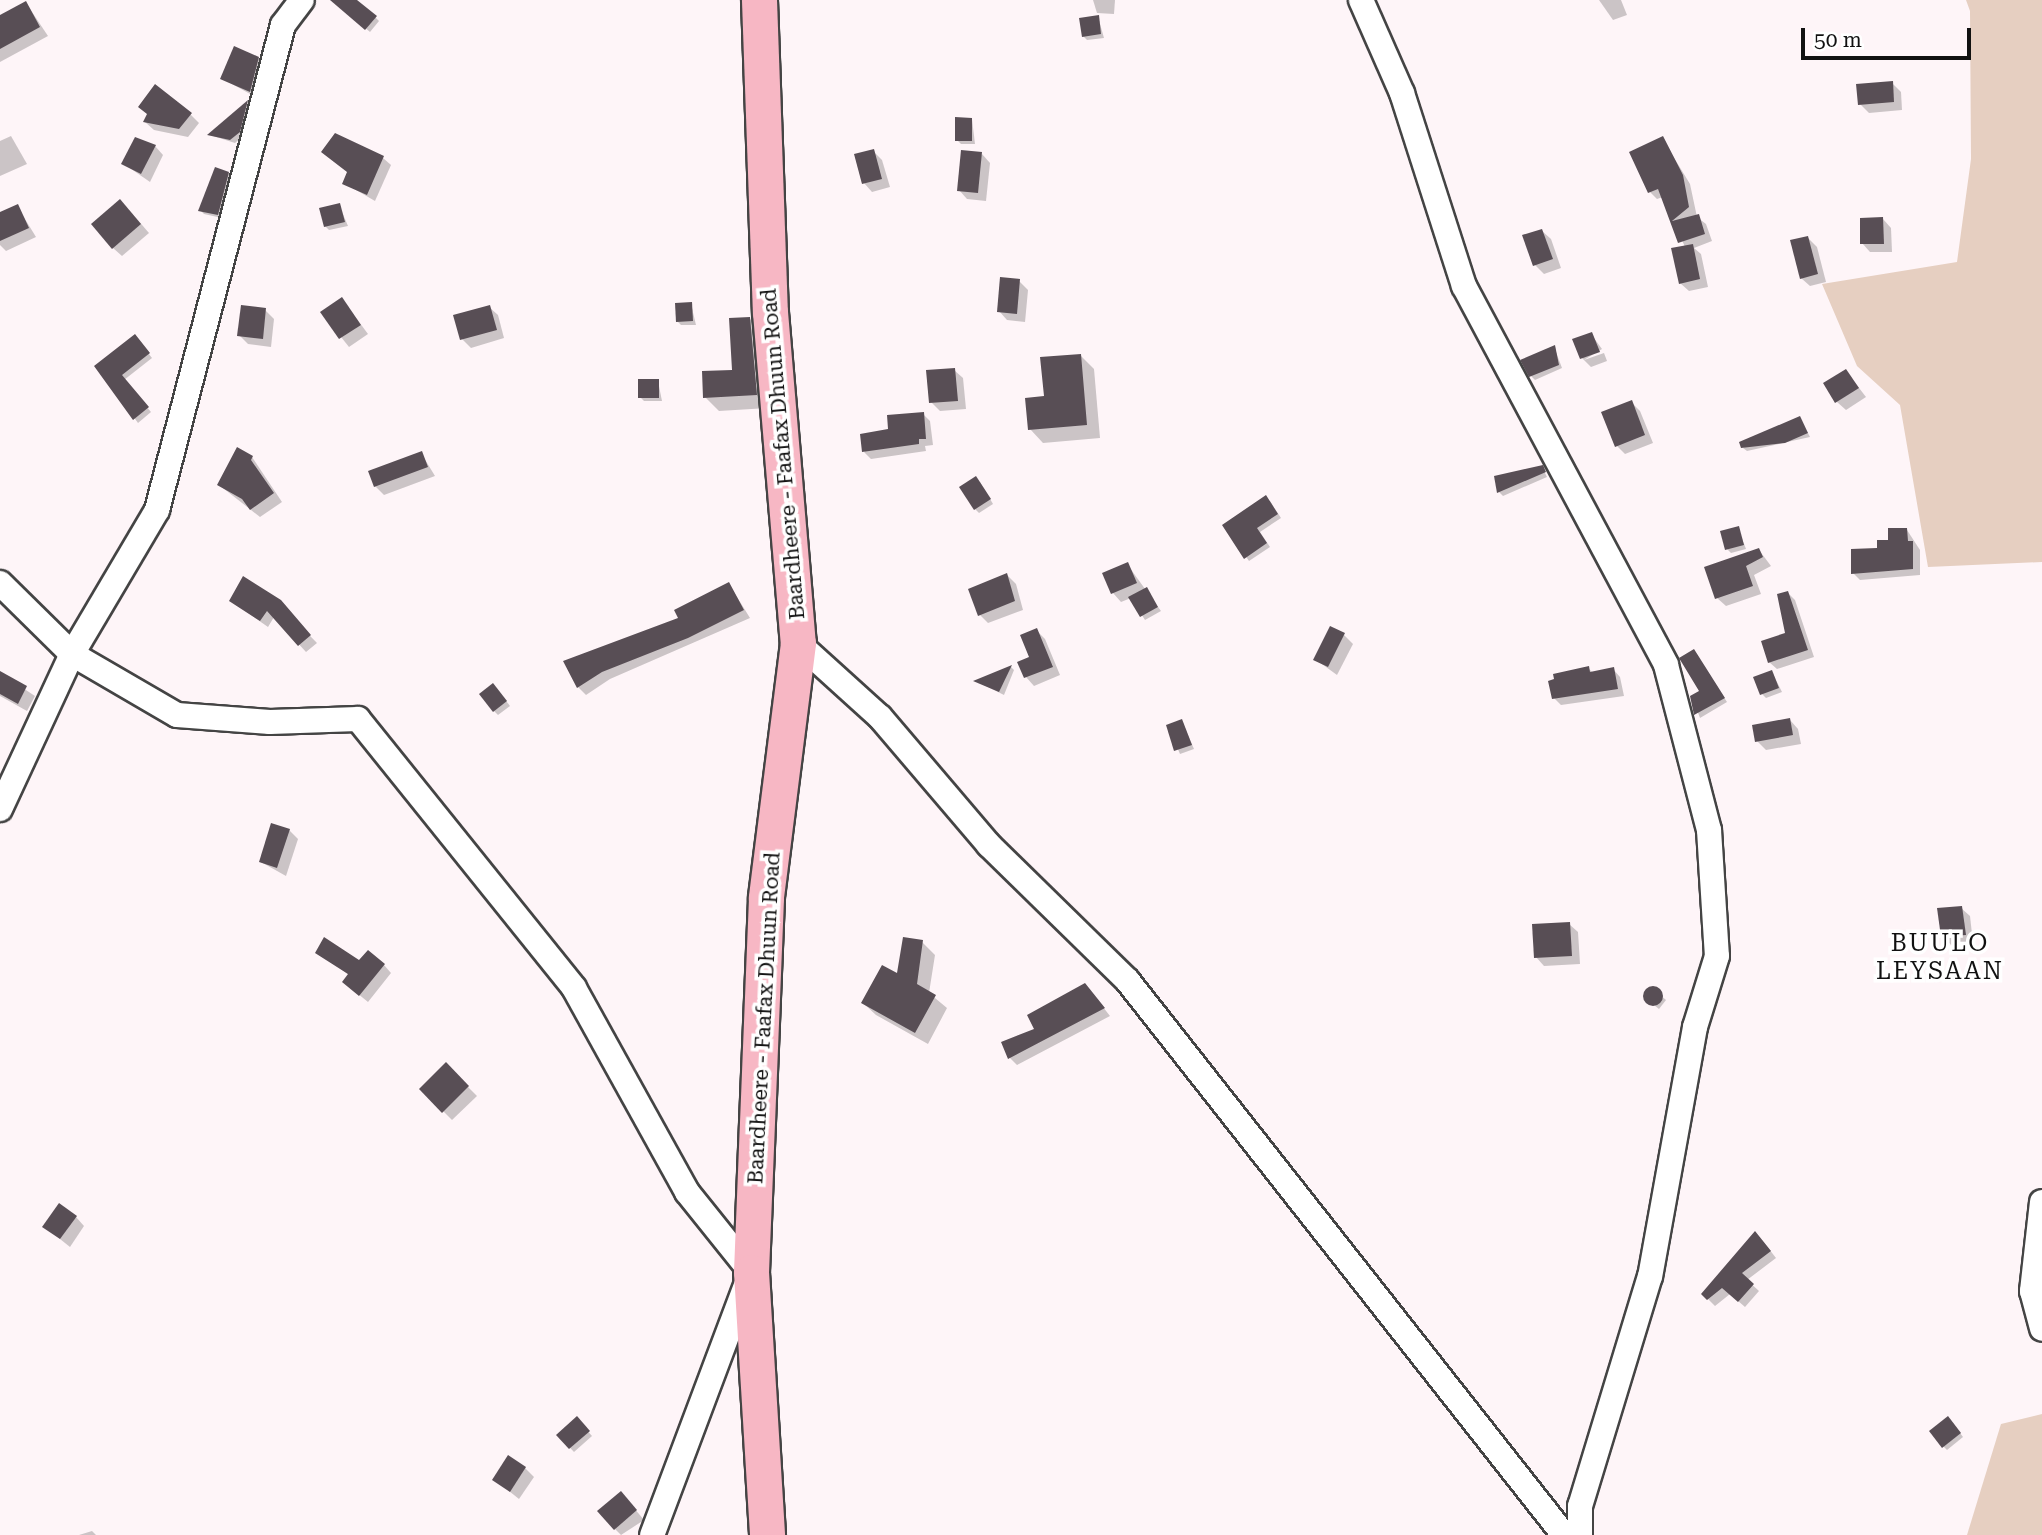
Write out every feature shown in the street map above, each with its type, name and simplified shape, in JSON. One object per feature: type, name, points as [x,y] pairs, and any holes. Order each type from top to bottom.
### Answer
[{"type":"main road","name":"Baardheere - Faafax Dhuun Road","points":[[759,0],[770,312],[798,643],[766,898],[751,1272],[767,1535]]},
{"type":"street","points":[[0,809],[72,654],[157,510],[283,25],[302,0]]},
{"type":"street","points":[[1361,0],[1402,93],[1464,286],[1666,665],[1709,830],[1717,956],[1695,1027],[1650,1276],[1580,1506],[1580,1535]]},
{"type":"street","points":[[0,583],[72,654],[177,715],[270,722],[358,719],[574,988],[687,1192],[751,1272],[652,1535]]},
{"type":"street","points":[[798,643],[880,718],[989,845],[1127,980],[1564,1535]]},
{"type":"street","points":[[2042,1202],[2032,1291],[2042,1329]]},
{"type":"shaded area","points":[[1966,0],[2042,0],[2042,562],[1928,567],[1900,405],[1857,366],[1822,284],[1957,262],[1971,159],[1970,11]]},
{"type":"shaded area","points":[[2042,1414],[2042,1535],[1967,1535],[2001,1424]]},
{"type":"building","points":[[330,0],[357,0],[377,16],[365,30]]},
{"type":"building","points":[[26,1],[40,27],[0,49],[0,15]]},
{"type":"building","points":[[1099,15],[1101,34],[1082,37],[1079,18]]},
{"type":"building","points":[[234,46],[259,57],[250,92],[220,79]]},
{"type":"building","points":[[1893,81],[1894,102],[1858,105],[1856,84]]},
{"type":"building","points":[[155,84],[192,113],[179,129],[143,122],[147,114],[138,107]]},
{"type":"building","points":[[248,100],[240,132],[230,140],[207,135]]},
{"type":"building","points":[[955,117],[972,118],[972,141],[955,141]]},
{"type":"building","points":[[335,133],[384,156],[367,195],[342,184],[347,172],[321,152]]},
{"type":"building","points":[[1663,136],[1683,175],[1689,207],[1672,221],[1699,214],[1705,234],[1678,243],[1658,189],[1648,193],[1629,152]]},
{"type":"building","points":[[135,137],[156,145],[141,174],[121,164]]},
{"type":"building","points":[[874,149],[882,179],[862,184],[854,154]]},
{"type":"building","points":[[961,150],[982,152],[978,193],[957,191]]},
{"type":"building","points":[[215,167],[229,172],[218,215],[198,211]]},
{"type":"building","points":[[120,199],[141,224],[112,249],[91,224]]},
{"type":"building","points":[[340,203],[345,222],[324,227],[319,208]]},
{"type":"building","points":[[18,204],[29,228],[0,241],[0,212]]},
{"type":"building","points":[[1883,217],[1884,244],[1860,244],[1860,218]]},
{"type":"building","points":[[1542,229],[1553,259],[1533,266],[1522,235]]},
{"type":"building","points":[[1808,236],[1818,274],[1800,279],[1790,240]]},
{"type":"building","points":[[1693,244],[1700,279],[1679,284],[1671,248]]},
{"type":"building","points":[[1000,277],[1020,279],[1017,314],[997,312]]},
{"type":"building","points":[[342,297],[361,325],[339,339],[320,312]]},
{"type":"building","points":[[692,302],[693,321],[676,322],[675,303]]},
{"type":"building","points":[[241,305],[266,308],[263,339],[237,336]]},
{"type":"building","points":[[490,305],[497,330],[460,340],[453,315]]},
{"type":"building","points":[[750,317],[757,395],[703,398],[702,371],[732,370],[729,318]]},
{"type":"building","points":[[1592,332],[1600,352],[1580,359],[1572,339]]},
{"type":"building","points":[[135,334],[150,353],[122,375],[149,407],[133,420],[94,366]]},
{"type":"building","points":[[1555,345],[1559,365],[1529,377],[1520,360]]},
{"type":"building","points":[[1081,354],[1087,425],[1028,430],[1025,398],[1044,396],[1040,357]]},
{"type":"building","points":[[955,368],[958,401],[929,403],[926,370]]},
{"type":"building","points":[[1846,369],[1859,388],[1835,403],[1823,383]]},
{"type":"building","points":[[638,379],[659,379],[659,398],[638,398]]},
{"type":"building","points":[[1632,400],[1645,435],[1615,447],[1601,412]]},
{"type":"building","points":[[924,412],[926,439],[919,439],[919,444],[862,452],[860,434],[888,429],[887,415]]},
{"type":"building","points":[[1800,416],[1808,433],[1785,443],[1741,448],[1739,442]]},
{"type":"building","points":[[237,447],[253,456],[251,460],[274,493],[250,510],[242,499],[217,485]]},
{"type":"building","points":[[422,451],[428,467],[374,487],[368,471]]},
{"type":"building","points":[[1543,465],[1546,472],[1497,493],[1494,476]]},
{"type":"building","points":[[976,476],[991,499],[974,510],[959,487]]},
{"type":"building","points":[[1266,495],[1278,514],[1257,528],[1267,543],[1244,559],[1222,525]]},
{"type":"building","points":[[1739,526],[1744,545],[1725,550],[1720,531]]},
{"type":"building","points":[[1888,528],[1907,528],[1908,541],[1913,541],[1913,569],[1851,574],[1851,549],[1877,548],[1877,540],[1888,540]]},
{"type":"building","points":[[1759,548],[1763,557],[1746,566],[1753,586],[1715,599],[1704,567]]},
{"type":"building","points":[[1128,562],[1137,583],[1111,594],[1102,573]]},
{"type":"building","points":[[1007,573],[1015,601],[978,616],[968,589]]},
{"type":"building","points":[[243,576],[281,600],[311,635],[298,646],[267,611],[260,621],[229,601]]},
{"type":"building","points":[[729,582],[744,610],[688,638],[602,672],[577,688],[563,661],[678,618],[674,610]]},
{"type":"building","points":[[1147,587],[1158,607],[1140,617],[1128,597]]},
{"type":"building","points":[[1788,591],[1808,650],[1768,663],[1761,641],[1785,633],[1777,594]]},
{"type":"building","points":[[1330,626],[1345,633],[1328,667],[1313,660]]},
{"type":"building","points":[[1037,628],[1053,667],[1024,678],[1017,662],[1029,657],[1020,635]]},
{"type":"building","points":[[1694,649],[1725,698],[1694,715],[1690,696],[1699,691],[1679,658]]},
{"type":"building","points":[[1012,665],[999,692],[973,681]]},
{"type":"building","points":[[1589,666],[1590,672],[1614,667],[1618,689],[1552,699],[1548,681],[1554,679],[1553,674]]},
{"type":"building","points":[[1772,670],[1779,688],[1760,695],[1753,677]]},
{"type":"building","points":[[0,671],[27,686],[18,704],[0,694]]},
{"type":"building","points":[[493,683],[507,701],[493,712],[479,694]]},
{"type":"building","points":[[1790,718],[1793,735],[1755,742],[1752,725]]},
{"type":"building","points":[[1182,719],[1192,745],[1174,751],[1166,725]]},
{"type":"building","points":[[271,823],[290,829],[277,868],[259,862]]},
{"type":"building","points":[[1962,906],[1966,935],[1941,937],[1937,908]]},
{"type":"building","points":[[1570,922],[1572,956],[1534,958],[1532,924]]},
{"type":"building","points":[[324,937],[359,960],[368,950],[385,964],[359,996],[342,982],[348,974],[315,953]]},
{"type":"building","points":[[903,937],[923,940],[917,984],[936,995],[915,1033],[861,1003],[882,965],[897,973]]},
{"type":"building","points":[[1085,983],[1105,1008],[1008,1059],[1001,1042],[1034,1029],[1027,1015]]},
{"type":"building","points":[[1649,986],[1657,986],[1663,996],[1657,1006],[1649,1006],[1643,1000],[1643,992]]},
{"type":"building","points":[[446,1062],[469,1086],[442,1113],[419,1089]]},
{"type":"building","points":[[59,1203],[77,1216],[60,1239],[42,1227]]},
{"type":"building","points":[[1755,1231],[1771,1251],[1742,1273],[1754,1284],[1738,1302],[1722,1288],[1707,1300],[1701,1294]]},
{"type":"building","points":[[577,1416],[590,1431],[569,1449],[556,1435]]},
{"type":"building","points":[[1948,1416],[1961,1433],[1942,1448],[1929,1431]]},
{"type":"building","points":[[508,1455],[526,1467],[510,1492],[492,1480]]},
{"type":"building","points":[[621,1491],[637,1510],[614,1530],[597,1511]]},
{"type":"district","name":"BUULO LEYSAAN","points":[[1940,958]]}]
